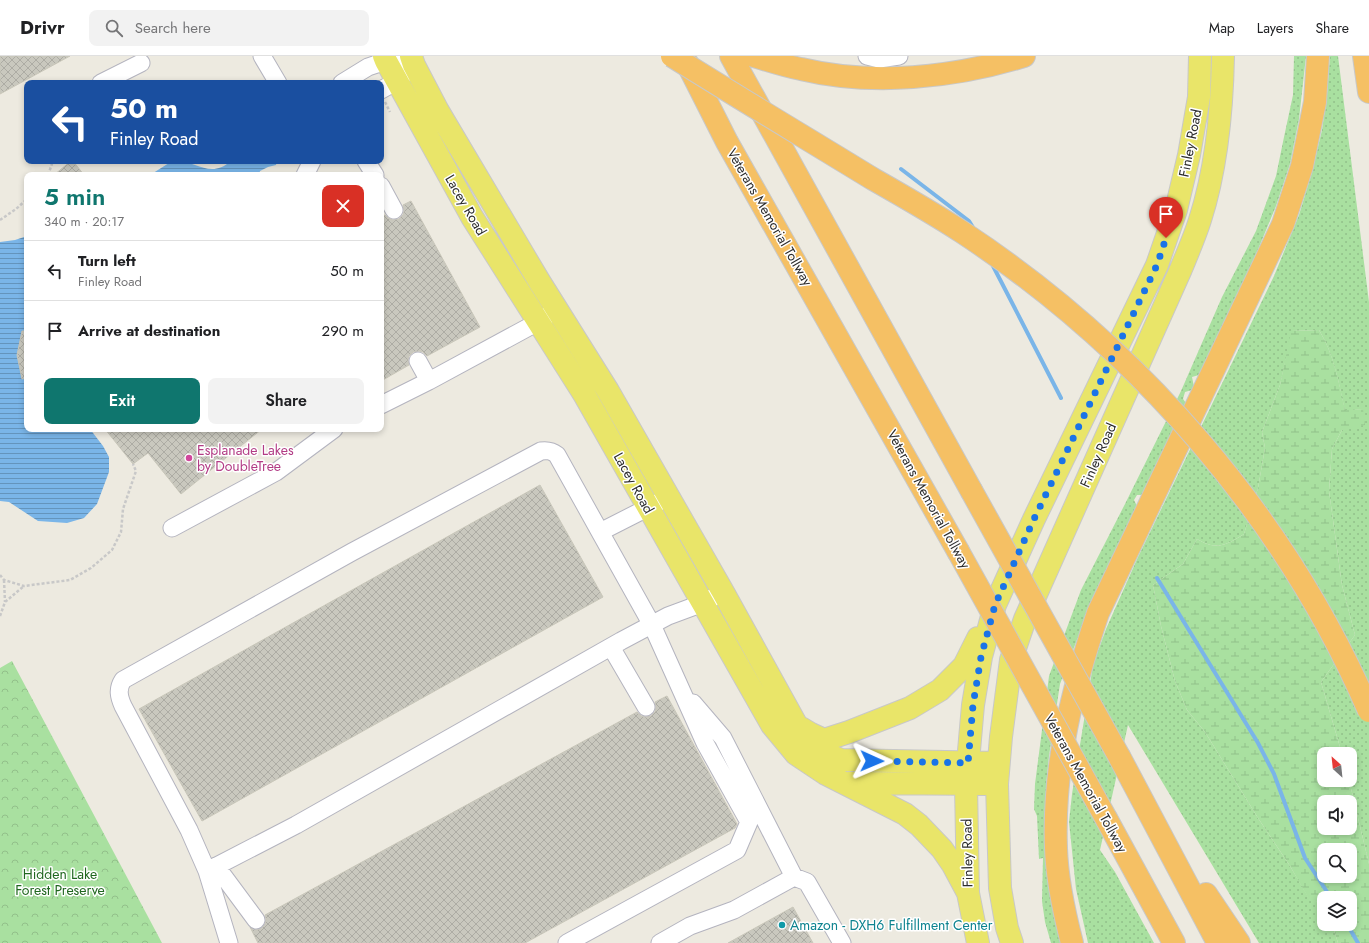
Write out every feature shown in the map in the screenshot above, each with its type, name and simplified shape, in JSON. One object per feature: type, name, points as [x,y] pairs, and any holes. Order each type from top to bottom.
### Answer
[{"type":"highway","points":[[672,56],[727,142]]},
{"type":"highway","points":[[672,56],[961,232],[1042,290],[1073,315],[1108,347],[1150,387],[1198,440],[1264,524],[1322,615],[1369,711]]},
{"type":"highway","name":"Veterans Memorial Tollway","points":[[683,56],[727,142],[958,551],[1174,943]]},
{"type":"highway","points":[[731,56],[1144,801],[1218,943]]},
{"type":"highway","points":[[754,56],[802,70],[854,77],[883,78],[952,73],[1024,56]]},
{"type":"highway","points":[[1072,943],[1060,888],[1056,849],[1055,811],[1066,725],[1082,660],[1098,613],[1283,224],[1303,159],[1315,102],[1318,56]]},
{"type":"highway","points":[[1364,56],[1369,92]]},
{"type":"highway","points":[[1144,801],[1239,943]]},
{"type":"main road","name":"Finley Road","points":[[978,943],[968,893],[966,784],[973,705],[981,657],[995,605],[1034,519],[1157,265],[1176,210],[1189,155],[1199,97],[1200,56]]},
{"type":"main road","name":"Finley Road","points":[[1012,943],[1007,928],[1000,888],[997,784],[998,763],[1011,660],[1025,619],[1182,268],[1200,220],[1215,159],[1222,98],[1223,56]]},
{"type":"main road","name":"Lacey Road","points":[[385,59],[389,86],[584,394],[772,725],[796,754],[826,774],[844,783],[997,784]]},
{"type":"main road","name":"Lacey Road","points":[[413,60],[438,111],[539,281],[608,391],[723,592],[796,724],[817,750],[841,760],[968,763]]},
{"type":"main road","points":[[796,724],[811,734],[824,740],[849,732],[910,708],[940,690],[964,666],[995,605]]},
{"type":"main road","points":[[968,763],[998,763]]},
{"type":"main road","points":[[844,783],[904,814],[919,825],[942,849],[953,865],[968,893]]},
{"type":"lane","points":[[262,56],[276,80]]},
{"type":"lane","points":[[867,56],[880,59],[900,56]]},
{"type":"lane","points":[[106,80],[145,58]]},
{"type":"lane","points":[[347,80],[385,59],[413,60]]},
{"type":"lane","points":[[389,86],[413,60]]},
{"type":"lane","points":[[384,192],[394,210]]},
{"type":"lane","points":[[384,404],[538,322],[557,309]]},
{"type":"lane","points":[[418,360],[429,381]]},
{"type":"lane","points":[[172,528],[276,472],[330,432]]},
{"type":"lane","points":[[256,920],[212,868],[189,830],[123,706],[119,690],[123,680],[345,556],[541,451],[546,450],[552,451],[557,455],[652,625],[705,743],[749,822],[737,850],[567,943]]},
{"type":"lane","points":[[600,532],[668,497]]},
{"type":"lane","points":[[212,868],[296,825],[668,616],[703,603],[723,592]]},
{"type":"lane","points":[[611,647],[646,707]]},
{"type":"lane","points":[[680,687],[723,738],[794,877],[807,882],[842,943]]},
{"type":"lane","points":[[212,868],[223,922],[229,943]]},
{"type":"lane","points":[[660,943],[690,926],[734,910],[794,877]]},
{"type":"lane","points":[[223,922],[237,943]]},
{"type":"path","points":[[0,220],[16,210],[24,202]]},
{"type":"path","points":[[0,575],[4,580],[24,586],[70,580],[91,568],[112,550],[121,532],[123,509],[136,471],[133,464]]},
{"type":"path","points":[[0,616],[5,602],[4,580]]},
{"type":"path","points":[[5,602],[24,586]]},
{"type":"green space","points":[[1294,56],[1306,56],[1299,119],[1290,164],[1276,206],[1247,276],[1199,375],[1192,377],[1194,387],[1192,390],[1185,392],[1183,399],[1186,403],[1142,495],[1137,495],[1134,500],[1137,506],[1093,598],[1060,684],[1046,786],[1046,829],[1062,943],[1051,943],[1045,922],[1042,901],[1043,858],[1039,859],[1037,816],[1034,809],[1035,784],[1049,676],[1081,590],[1181,391],[1222,297],[1256,231],[1276,176],[1293,95]]},
{"type":"green space","points":[[1330,56],[1338,56],[1369,302],[1369,864],[1357,814],[1357,795],[1353,795],[1351,787],[1357,787],[1357,747],[1340,747],[1321,682],[1355,635],[1342,585],[1329,491],[1332,449],[1342,430],[1362,409],[1345,411],[1329,349],[1319,330],[1292,331],[1280,385],[1262,432],[1265,448],[1258,488],[1244,534],[1226,544],[1216,546],[1204,543],[1197,539],[1183,564],[1153,585],[1161,626],[1175,681],[1187,710],[1205,732],[1310,900],[1317,901],[1317,931],[1334,931],[1338,943],[1259,943],[1128,725],[1100,850],[1115,872],[1154,943],[1088,943],[1076,889],[1069,822],[1072,794],[1093,665],[1106,629],[1138,557],[1274,276],[1299,215],[1312,172],[1322,130]]},
{"type":"green space","points":[[1319,330],[1329,349],[1345,410],[1363,409],[1365,425],[1342,430],[1332,449],[1329,491],[1342,585],[1355,635],[1321,682],[1340,747],[1317,747],[1317,787],[1351,787],[1353,795],[1317,795],[1317,835],[1357,835],[1357,814],[1369,864],[1369,943],[1338,943],[1334,931],[1357,931],[1357,891],[1317,891],[1317,902],[1310,901],[1290,866],[1258,818],[1205,732],[1187,710],[1175,681],[1161,626],[1153,585],[1183,564],[1197,539],[1204,543],[1216,546],[1226,544],[1244,534],[1258,488],[1265,448],[1262,432],[1280,385],[1291,331]]},
{"type":"green space","name":"Hidden Lake Forest Preserve","points":[[12,661],[162,943],[0,943],[0,668]]},
{"type":"water","points":[[167,164],[190,164],[204,168],[217,169],[227,164],[276,164],[260,172],[155,172]]},
{"type":"water","points":[[24,237],[24,334],[21,339],[20,370],[24,376],[24,432],[92,432],[109,457],[109,472],[97,504],[84,518],[67,523],[38,521],[9,502],[0,501],[0,242]]},
{"type":"building","points":[[0,56],[70,56],[24,80],[0,94]]},
{"type":"building","points":[[67,164],[75,164],[82,172],[58,172]]},
{"type":"building","points":[[411,201],[480,327],[427,356],[423,352],[413,352],[409,356],[409,365],[384,379],[384,216],[393,220],[399,219],[403,215],[403,205]]},
{"type":"building","points":[[22,331],[24,331],[24,379],[22,379],[17,355]]},
{"type":"building","name":"Esplanade Lakes by DoubleTree","points":[[107,432],[258,432],[181,494],[148,453],[133,464]]},
{"type":"building","points":[[540,485],[603,597],[202,821],[139,709]]},
{"type":"building","points":[[667,696],[737,824],[735,828],[525,943],[258,943],[250,927],[257,930],[262,928],[265,924],[265,915],[637,712],[641,716],[651,716],[655,712],[655,702]]},
{"type":"building","name":"Amazon - DXH6 Fulfillment Center","points":[[793,907],[813,943],[728,943]]},
{"type":"waterway","points":[[901,169],[969,221],[974,229]]},
{"type":"waterway","points":[[992,264],[1061,398]]},
{"type":"waterway","points":[[1157,578],[1258,743],[1274,774],[1305,858],[1326,891]]},
{"type":"waterway","points":[[1351,931],[1358,943]]},
{"type":"place","name":"Esplanade Lakes by DoubleTree","points":[[189,458]]},
{"type":"place","name":"Amazon - DXH6 Fulfillment Center","points":[[782,925]]},
{"type":"route","points":[[872,761],[968,763],[973,705],[981,657],[995,605],[1034,519],[1157,265],[1166,238]]}]
